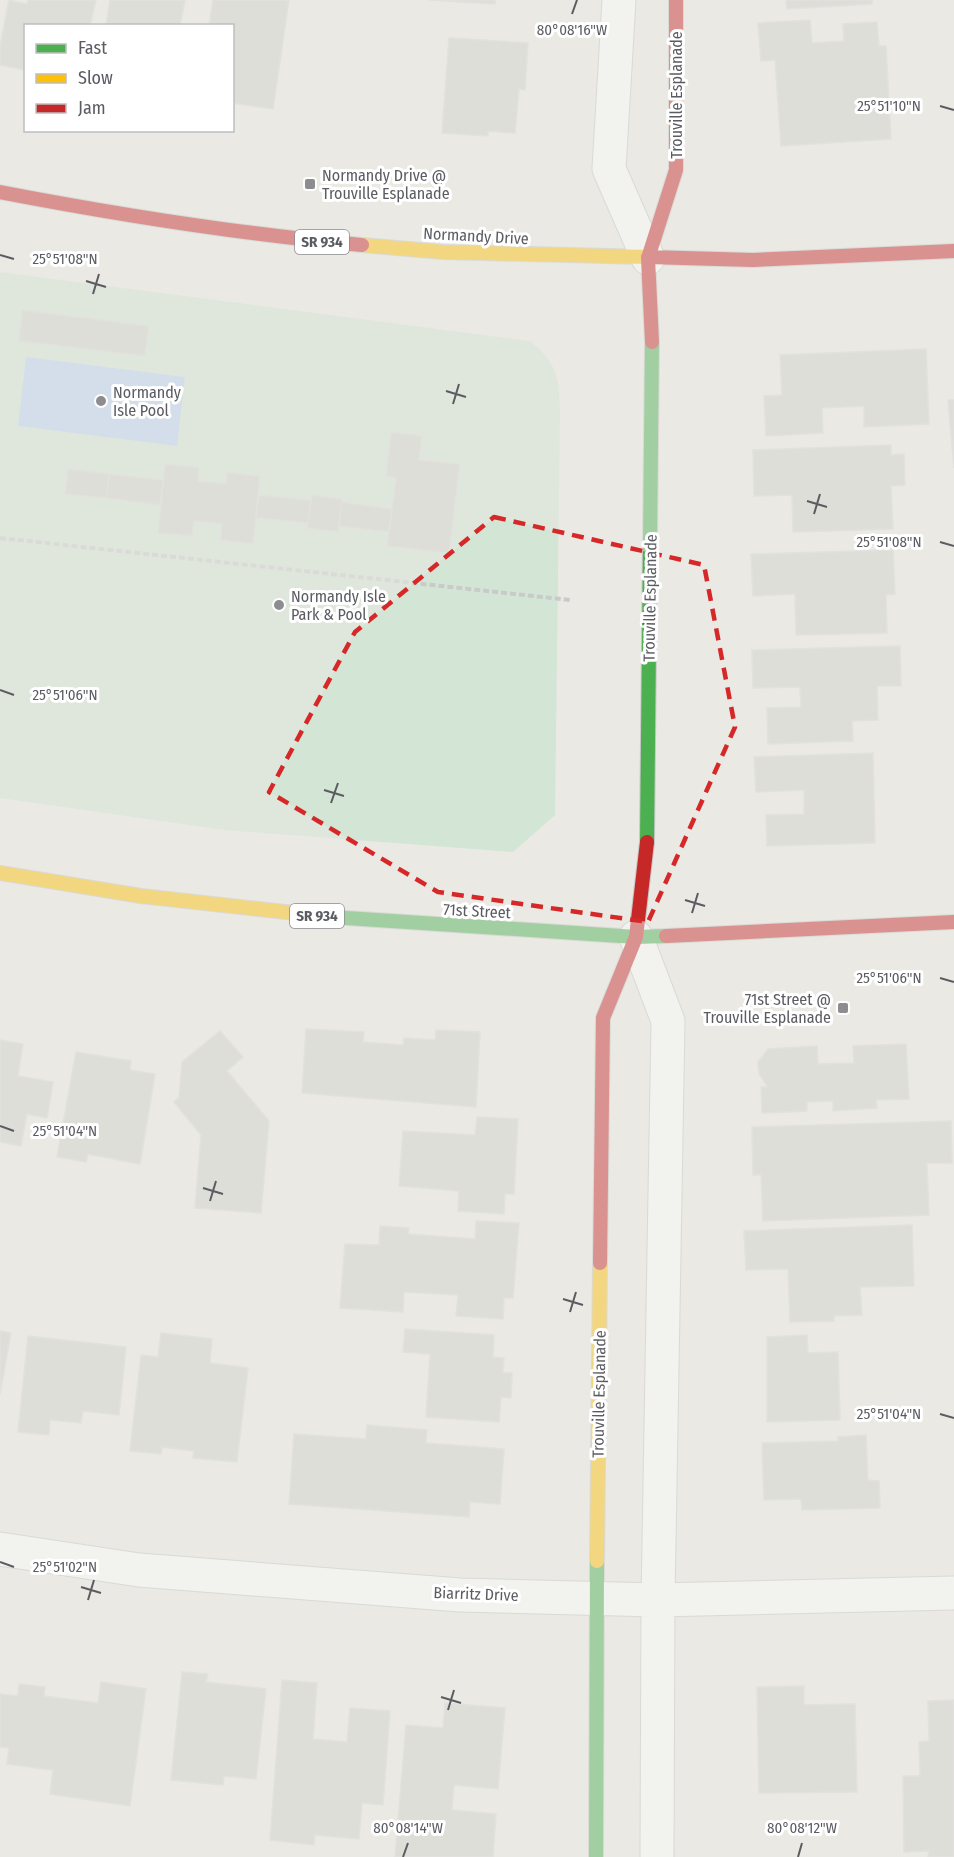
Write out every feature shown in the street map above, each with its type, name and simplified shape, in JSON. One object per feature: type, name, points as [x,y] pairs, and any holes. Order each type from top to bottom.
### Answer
[{"type":"main road","name":"Trouville Esplanade","points":[[596,1857],[596,1598],[603,1018],[636,937],[647,854],[652,353],[648,258],[676,170],[676,0]]},
{"type":"main road","name":"Normandy Drive","points":[[0,192],[126,216],[283,238],[443,252],[753,260],[954,251]]},
{"type":"main road","name":"71st Street","points":[[0,873],[141,896],[299,915],[636,937],[954,922]]},
{"type":"street","name":"Trouville Esplanade","points":[[619,0],[609,169],[648,258]]},
{"type":"street","name":"Trouville Esplanade","points":[[636,937],[668,1021],[658,1600],[657,1857]]},
{"type":"street","name":"Biarritz Drive","points":[[0,1549],[139,1570],[460,1595],[658,1600],[954,1593]]},
{"type":"path","points":[[0,538],[570,600]]},
{"type":"highlighted area","points":[[494,517],[704,565],[735,727],[648,922],[438,892],[269,792],[355,632]]},
{"type":"green space","name":"Normandy Isle Park & Pool","points":[[0,272],[530,341],[539,349],[555,372],[559,389],[560,411],[555,815],[513,852],[224,830],[0,798]]},
{"type":"water","name":"Normandy Isle Pool","points":[[26,357],[185,377],[177,446],[18,426]]},
{"type":"building","points":[[9,0],[27,4],[28,0],[96,0],[90,24],[24,24],[24,70],[0,65],[0,46]]},
{"type":"building","points":[[110,0],[185,0],[180,24],[106,24]]},
{"type":"building","points":[[213,0],[289,0],[273,109],[234,103],[234,24],[209,24]]},
{"type":"building","points":[[429,0],[495,0],[495,4]]},
{"type":"building","points":[[786,0],[872,0],[872,4],[787,9]]},
{"type":"building","points":[[810,20],[812,43],[844,41],[843,24],[877,22],[879,46],[886,46],[891,139],[781,146],[775,60],[761,61],[758,23]]},
{"type":"building","points":[[449,38],[528,43],[525,90],[519,89],[515,133],[488,131],[488,136],[442,133]]},
{"type":"building","points":[[22,310],[149,326],[145,356],[19,341]]},
{"type":"building","points":[[926,349],[929,424],[864,427],[864,406],[822,408],[823,433],[766,436],[764,396],[782,395],[780,355]]},
{"type":"building","points":[[948,400],[954,400],[954,468]]},
{"type":"building","points":[[391,432],[422,436],[419,460],[460,464],[449,553],[387,546],[396,478],[386,476]]},
{"type":"building","points":[[891,445],[891,455],[904,454],[905,485],[891,486],[893,529],[793,532],[792,495],[754,496],[753,450]]},
{"type":"building","points":[[165,464],[199,468],[198,481],[226,484],[227,472],[260,476],[253,544],[220,540],[222,524],[194,521],[192,536],[158,533]]},
{"type":"building","points":[[68,469],[109,474],[107,498],[65,494]]},
{"type":"building","points":[[109,474],[163,480],[160,505],[107,498]]},
{"type":"building","points":[[259,495],[311,500],[308,523],[256,518]]},
{"type":"building","points":[[312,495],[342,499],[338,532],[307,528]]},
{"type":"building","points":[[342,502],[392,509],[389,532],[339,526]]},
{"type":"building","points":[[893,550],[895,594],[886,595],[887,633],[796,635],[795,594],[753,596],[751,554]]},
{"type":"building","points":[[900,646],[901,686],[877,686],[878,720],[852,721],[853,741],[768,744],[767,708],[801,707],[800,687],[753,688],[752,650]]},
{"type":"building","points":[[873,753],[875,843],[767,846],[766,815],[804,814],[804,790],[756,792],[754,757]]},
{"type":"building","points":[[306,1029],[364,1032],[363,1042],[403,1045],[404,1038],[435,1040],[436,1030],[480,1032],[476,1107],[302,1093]]},
{"type":"building","points":[[220,1031],[243,1057],[227,1071],[269,1121],[261,1213],[195,1208],[201,1135],[174,1102],[179,1097],[182,1062]]},
{"type":"building","points":[[0,1040],[23,1044],[18,1076],[53,1082],[47,1118],[27,1114],[21,1146],[0,1142]]},
{"type":"building","points":[[906,1044],[909,1099],[876,1100],[877,1108],[833,1111],[833,1101],[807,1102],[807,1111],[762,1113],[761,1087],[768,1087],[759,1074],[758,1062],[768,1049],[817,1046],[818,1064],[854,1063],[853,1046]]},
{"type":"building","points":[[76,1052],[131,1061],[130,1070],[155,1074],[140,1164],[88,1154],[86,1162],[57,1157]]},
{"type":"building","points":[[477,1117],[518,1119],[514,1194],[505,1194],[504,1214],[458,1211],[459,1191],[399,1186],[403,1131],[475,1135]]},
{"type":"building","points":[[951,1121],[952,1163],[927,1163],[929,1215],[763,1221],[761,1175],[753,1175],[752,1127]]},
{"type":"building","points":[[476,1221],[519,1223],[513,1298],[504,1298],[503,1319],[456,1316],[458,1295],[404,1292],[403,1312],[340,1308],[345,1244],[379,1245],[380,1226],[409,1228],[408,1234],[475,1239]]},
{"type":"building","points":[[912,1225],[914,1286],[860,1287],[862,1315],[834,1316],[834,1321],[790,1322],[788,1269],[746,1270],[744,1231]]},
{"type":"building","points":[[405,1329],[494,1335],[493,1357],[504,1358],[503,1373],[512,1373],[511,1398],[501,1397],[499,1422],[426,1417],[430,1354],[403,1352]]},
{"type":"building","points":[[0,1331],[11,1333],[0,1394]]},
{"type":"building","points":[[161,1333],[212,1339],[210,1363],[248,1368],[237,1462],[193,1458],[194,1451],[162,1447],[161,1454],[130,1451],[141,1355],[158,1357]]},
{"type":"building","points":[[807,1335],[808,1353],[838,1352],[840,1420],[767,1422],[767,1337]]},
{"type":"building","points":[[28,1336],[126,1347],[119,1415],[83,1411],[81,1423],[50,1420],[49,1435],[18,1432]]},
{"type":"building","points":[[367,1425],[427,1430],[426,1443],[504,1449],[500,1504],[470,1502],[469,1517],[289,1504],[294,1434],[366,1439]]},
{"type":"building","points":[[866,1435],[868,1480],[879,1481],[880,1508],[802,1510],[801,1499],[764,1500],[762,1443],[838,1441],[838,1437]]},
{"type":"building","points":[[182,1672],[208,1674],[206,1682],[266,1689],[256,1779],[224,1776],[223,1785],[171,1780]]},
{"type":"building","points":[[282,1680],[317,1683],[313,1739],[347,1742],[350,1708],[390,1711],[383,1805],[362,1803],[359,1839],[315,1835],[314,1845],[270,1840]]},
{"type":"building","points":[[101,1682],[146,1689],[130,1806],[50,1794],[53,1770],[7,1764],[9,1748],[0,1747],[0,1694],[18,1696],[19,1684],[45,1687],[44,1696],[98,1703]]},
{"type":"building","points":[[804,1686],[804,1705],[855,1704],[857,1792],[759,1793],[757,1687]]},
{"type":"building","points":[[954,1700],[954,1857],[928,1857],[929,1851],[904,1852],[903,1776],[920,1776],[919,1742],[929,1741],[928,1701]]},
{"type":"building","points":[[445,1703],[505,1708],[498,1789],[454,1785],[452,1810],[496,1814],[493,1857],[395,1857],[406,1725],[443,1728]]},
{"type":"traffic: fast","points":[[647,842],[652,342]]},
{"type":"traffic: fast","points":[[331,917],[636,937],[666,936]]},
{"type":"traffic: fast","points":[[596,1857],[597,1561]]},
{"type":"traffic: slow","points":[[362,245],[443,252],[648,257]]},
{"type":"traffic: slow","points":[[0,873],[141,896],[331,917]]},
{"type":"traffic: slow","points":[[597,1561],[600,1263]]},
{"type":"traffic: jam","points":[[652,342],[648,258],[676,170],[676,0]]},
{"type":"traffic: jam","points":[[0,192],[180,223],[362,245]]},
{"type":"traffic: jam","points":[[648,257],[753,260],[954,251]]},
{"type":"traffic: jam","points":[[600,1263],[603,1018],[636,937],[647,842]]},
{"type":"traffic: jam","points":[[666,936],[954,922]]},
{"type":"place","name":"Normandy Drive @ Trouville Esplanade","points":[[310,184]]},
{"type":"place","name":"Normandy Isle Pool","points":[[101,401]]},
{"type":"place","name":"Normandy Isle Park & Pool","points":[[279,605]]},
{"type":"place","name":"71st Street @ Trouville Esplanade","points":[[843,1008]]}]
